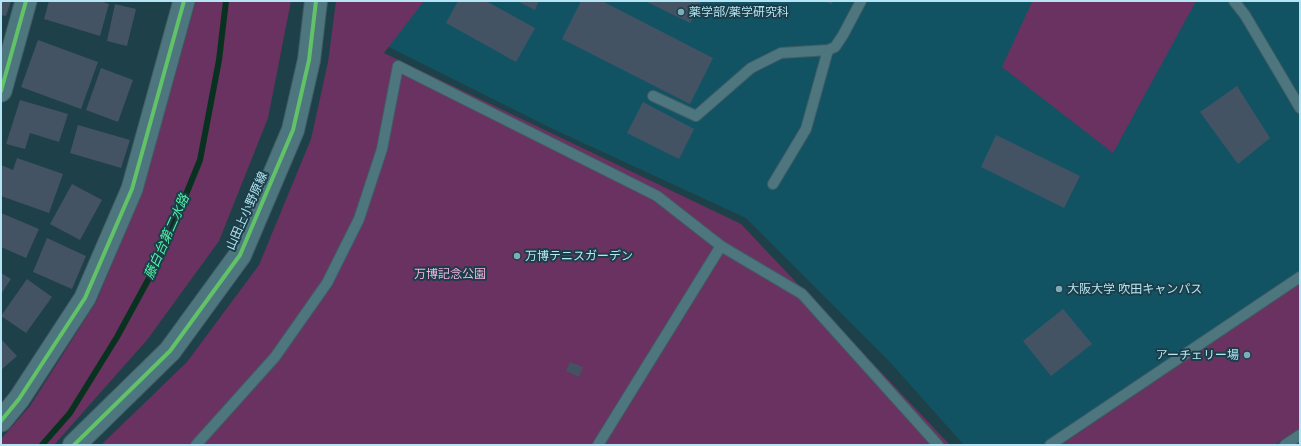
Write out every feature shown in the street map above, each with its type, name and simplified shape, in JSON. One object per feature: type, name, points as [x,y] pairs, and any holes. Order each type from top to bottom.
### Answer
[{"type":"main road","name":"山田上小野原線","points":[[74,445],[170,351],[240,254],[292,130],[309,60],[316,1]]},
{"type":"street","points":[[1,91],[26,1]]},
{"type":"street","points":[[1,421],[20,399],[85,298],[132,189],[184,1]]},
{"type":"lane","points":[[653,96],[696,116],[751,68],[781,53],[828,50],[835,47],[861,1]]},
{"type":"lane","points":[[1234,1],[1245,15],[1300,108]]},
{"type":"lane","points":[[772,184],[806,129],[828,50]]},
{"type":"lane","points":[[196,445],[275,356],[327,283],[359,219],[382,150],[398,66],[657,196],[721,246],[802,294],[938,445]]},
{"type":"lane","points":[[598,445],[721,246]]},
{"type":"lane","points":[[1050,445],[1300,276]]},
{"type":"lane","points":[[1285,445],[1300,435]]},
{"type":"shaded area","name":"大阪大学 吹田キャンパス","points":[[373,1],[1300,1],[1300,445],[964,445],[889,361],[746,218],[553,129],[369,37]]},
{"type":"green space","points":[[196,1],[291,1],[268,118],[219,241],[147,340],[54,445],[1,445],[1,439],[30,406],[96,302],[142,192]]},
{"type":"green space","name":"万博記念公園","points":[[336,1],[424,1],[384,53],[741,224],[950,445],[101,445],[187,362],[259,265],[311,139],[328,62]]},
{"type":"green space","points":[[1031,1],[1196,1],[1113,153],[1002,67],[1032,2]]},
{"type":"green space","name":"アーチェリー場","points":[[1300,283],[1300,428],[1274,445],[1061,445]]},
{"type":"building","points":[[1,1],[11,1],[6,16],[1,15]]},
{"type":"building","points":[[49,1],[101,1],[109,4],[100,36],[44,19]]},
{"type":"building","points":[[458,1],[486,1],[535,28],[516,62],[446,23]]},
{"type":"building","points":[[517,1],[539,1],[535,10]]},
{"type":"building","points":[[581,1],[602,1],[713,58],[690,104],[562,39]]},
{"type":"building","name":"薬学部/薬学研究科","points":[[645,1],[701,1],[690,23]]},
{"type":"building","name":"薬学部/薬学研究科","points":[[823,1],[833,1],[832,4]]},
{"type":"building","points":[[115,4],[136,9],[127,46],[107,41]]},
{"type":"building","points":[[38,40],[98,62],[81,109],[21,87]]},
{"type":"building","points":[[101,68],[133,80],[118,122],[86,110]]},
{"type":"building","points":[[1237,86],[1270,138],[1238,164],[1200,112]]},
{"type":"building","points":[[20,100],[68,114],[59,142],[30,133],[25,149],[6,144]]},
{"type":"building","points":[[643,102],[694,129],[679,159],[627,133]]},
{"type":"building","points":[[78,125],[130,140],[121,168],[70,153]]},
{"type":"building","points":[[996,135],[1080,176],[1064,208],[981,167]]},
{"type":"building","points":[[17,158],[63,174],[49,213],[1,196],[1,165],[13,170]]},
{"type":"building","points":[[72,184],[102,200],[80,240],[50,224]]},
{"type":"building","points":[[1,213],[39,229],[26,258],[1,247]]},
{"type":"building","points":[[47,238],[86,256],[72,289],[33,272]]},
{"type":"building","points":[[1,273],[11,279],[1,294]]},
{"type":"building","points":[[27,279],[52,297],[26,333],[1,316]]},
{"type":"building","points":[[1063,309],[1092,344],[1051,376],[1023,341]]},
{"type":"building","points":[[1,339],[17,356],[1,370]]},
{"type":"building","points":[[570,362],[583,367],[579,377],[566,371]]},
{"type":"waterway","name":"藤白台第二水路","points":[[42,445],[70,413],[117,337],[160,258],[200,160],[219,60],[226,1]]},
{"type":"cycle path","points":[[1,91],[26,1]]},
{"type":"cycle path","points":[[1,421],[19,399],[85,298],[132,189],[184,1]]},
{"type":"cycle path","points":[[74,445],[170,351],[240,255],[293,130],[309,60],[316,1]]},
{"type":"place","name":"薬学部/薬学研究科","points":[[681,12]]},
{"type":"place","name":"万博テニスガーデン","points":[[517,256]]},
{"type":"place","name":"大阪大学 吹田キャンパス","points":[[1059,289]]},
{"type":"place","name":"アーチェリー場","points":[[1247,355]]}]
